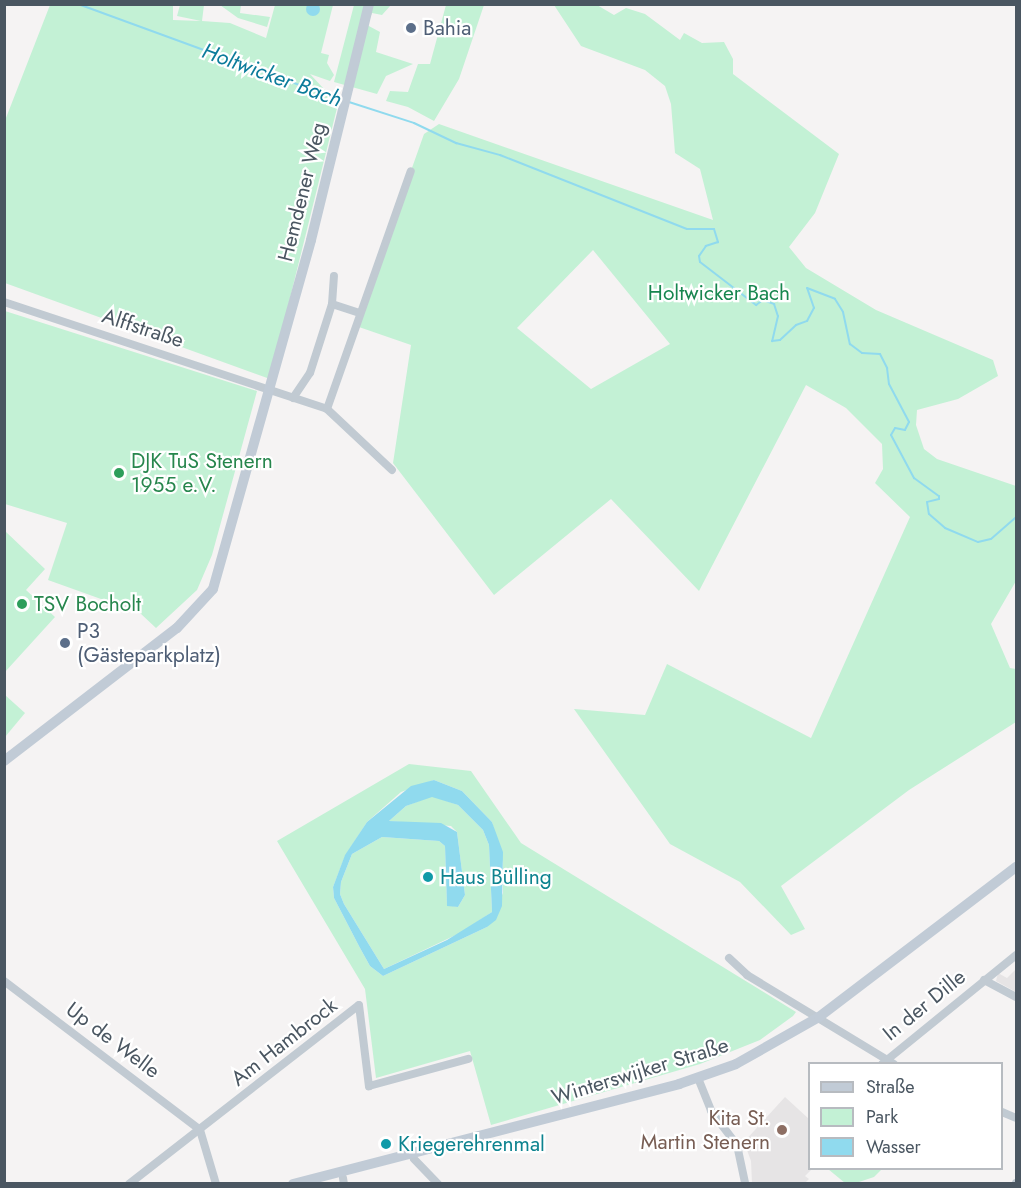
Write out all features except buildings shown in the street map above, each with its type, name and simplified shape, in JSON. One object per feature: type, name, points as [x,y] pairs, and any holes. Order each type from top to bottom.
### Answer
[{"type":"street","name":"Hemdener Weg","points":[[4,761],[109,681],[204,604],[221,571],[349,90],[369,4]]},
{"type":"street","points":[[327,409],[411,171]]},
{"type":"street","points":[[293,398],[310,373],[332,304],[334,276]]},
{"type":"street","name":"Alffstraße","points":[[4,303],[269,389]]},
{"type":"street","points":[[332,304],[360,313]]},
{"type":"street","points":[[269,389],[327,409],[392,471]]},
{"type":"street","name":"Winterswijker Straße","points":[[293,1184],[698,1078],[759,1054],[819,1017],[1017,867]]},
{"type":"street","name":"In der Dille","points":[[888,1062],[984,980],[1017,955]]},
{"type":"street","points":[[729,958],[747,975],[819,1017],[888,1062]]},
{"type":"street","name":"In der Dille","points":[[984,980],[1017,998]]},
{"type":"street","name":"Up de Welle","points":[[4,981],[200,1130]]},
{"type":"street","name":"Am Hambrock","points":[[200,1130],[359,1005],[369,1086],[468,1059]]},
{"type":"street","points":[[698,1078],[711,1111],[737,1145],[745,1184]]},
{"type":"street","points":[[1003,1112],[1017,1118]]},
{"type":"street","points":[[129,1184],[200,1130],[216,1184]]},
{"type":"street","points":[[414,1160],[438,1184]]},
{"type":"shaded area","points":[[1016,969],[1016,992],[996,981],[998,973],[1007,978]]},
{"type":"shaded area","name":"Kita St. Martin Stenern","points":[[785,1097],[808,1118],[808,1170],[811,1170],[805,1176],[809,1179],[805,1183],[752,1183],[751,1161],[744,1142]]},
{"type":"green space","points":[[50,5],[173,5],[173,20],[201,21],[177,16],[180,5],[204,5],[202,21],[230,23],[266,38],[275,5],[333,5],[321,53],[329,55],[327,63],[334,75],[330,81],[310,74],[338,104],[270,379],[5,283],[4,123]]},
{"type":"green space","points":[[220,5],[241,5],[240,13],[270,17],[267,27],[238,18]]},
{"type":"green space","points":[[354,5],[391,5],[382,15],[372,13],[367,25],[380,32],[376,52],[413,64],[386,76],[377,94],[334,82]]},
{"type":"green space","points":[[446,5],[484,5],[459,79],[434,121],[408,107],[386,101],[390,91],[408,92],[418,64],[430,64]]},
{"type":"green space","points":[[554,5],[597,5],[614,15],[626,8],[645,14],[680,40],[684,33],[702,43],[724,42],[733,59],[733,74],[839,154],[815,213],[789,247],[806,268],[876,310],[993,360],[998,376],[958,399],[917,410],[916,425],[924,449],[937,459],[1016,486],[1016,581],[991,624],[1010,668],[1016,669],[1016,722],[909,790],[781,886],[805,929],[791,935],[740,882],[670,844],[574,709],[645,715],[667,664],[811,738],[910,517],[875,483],[883,469],[882,444],[846,408],[806,385],[699,591],[611,499],[494,595],[393,463],[411,345],[356,326],[424,134],[439,124],[713,220],[700,169],[675,153],[671,104],[665,86],[645,70],[581,46]],"holes":[[[593,250],[670,344],[591,389],[517,328]]]},
{"type":"green space","name":"DJK TuS Stenern 1955 e.V.","points":[[5,311],[257,391],[212,555],[197,590],[156,628],[140,613],[48,580],[67,523],[5,504]]},
{"type":"green space","name":"TSV Bocholt","points":[[5,531],[45,569],[26,590],[55,617],[5,672]]},
{"type":"green space","points":[[5,695],[25,713],[5,737]]},
{"type":"green space","points":[[409,764],[471,771],[521,843],[796,1012],[760,1040],[700,1064],[491,1125],[470,1051],[376,1078],[365,989],[277,841]],"holes":[[[434,780],[462,791],[492,822],[503,863],[503,893],[487,927],[383,976],[370,966],[334,898],[333,887],[345,856],[367,822],[401,792]]]},
{"type":"green space","points":[[432,796],[458,805],[483,830],[489,845],[492,912],[460,933],[384,969],[344,904],[340,894],[341,882],[352,854],[382,837],[439,841],[445,846],[447,905],[458,907],[465,895],[457,832],[451,826],[389,821],[406,806]]},
{"type":"green space","points":[[829,1170],[881,1170],[874,1177],[853,1184],[845,1183]]},
{"type":"water","points":[[313,2],[318,4],[320,9],[318,14],[313,16],[308,14],[306,9],[308,4]]},
{"type":"water","points":[[434,780],[462,791],[492,822],[503,852],[502,906],[496,920],[487,927],[383,976],[370,966],[334,898],[333,887],[345,855],[367,822],[411,786]],"holes":[[[432,797],[458,805],[483,830],[489,845],[492,912],[447,940],[384,969],[340,894],[341,882],[352,854],[382,837],[439,841],[445,846],[447,906],[458,907],[465,895],[457,832],[441,823],[389,821],[406,806]]]},
{"type":"waterway","name":"Holtwicker Bach","points":[[78,4],[340,100]]},
{"type":"waterway","name":"Holtwicker Bach","points":[[349,102],[414,123],[456,143],[500,155],[687,229],[714,229],[718,242],[706,246],[699,256],[700,262],[756,305],[763,300],[774,304],[778,316],[772,341],[780,340],[796,325],[807,321],[814,308],[807,288],[835,299],[843,312],[850,344],[862,353],[880,354],[887,368],[889,384],[909,422],[905,430],[895,428],[891,435],[914,478],[939,496],[939,499],[927,502],[929,514],[945,528],[978,542],[991,539],[1016,517]]},
{"type":"place","name":"Bahia","points":[[411,28]]},
{"type":"place","name":"DJK TuS Stenern 1955 e.V.","points":[[119,473]]},
{"type":"place","name":"TSV Bocholt","points":[[22,604]]},
{"type":"place","name":"P3 (Gästeparkplatz)","points":[[65,643]]},
{"type":"place","name":"Haus Bülling","points":[[428,877]]},
{"type":"place","name":"Kita St. Martin Stenern","points":[[782,1130]]},
{"type":"place","name":"Kriegerehrenmal","points":[[386,1144]]}]
